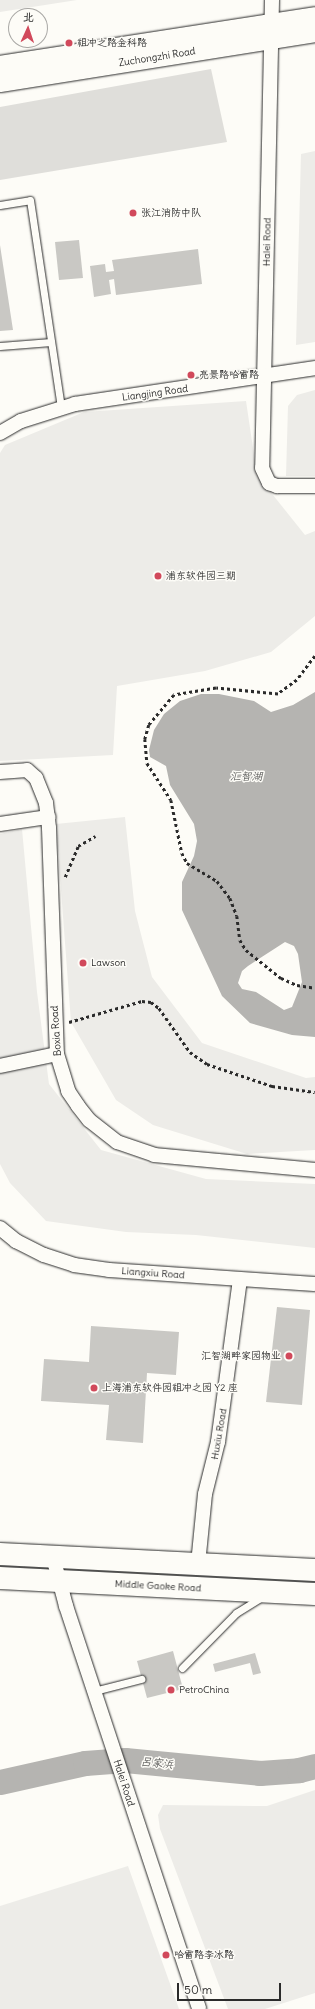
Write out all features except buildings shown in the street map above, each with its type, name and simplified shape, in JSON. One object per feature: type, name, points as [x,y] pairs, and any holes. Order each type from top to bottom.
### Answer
[{"type":"main road","name":"Zuchongzhi Road","points":[[0,82],[272,31],[315,17]]},
{"type":"main road","name":"Zuchongzhi Road","points":[[0,66],[272,31],[315,32]]},
{"type":"main road","points":[[0,1554],[315,1570]]},
{"type":"main road","name":"Middle Gaoke Road","points":[[0,1578],[315,1594]]},
{"type":"street","name":"Halei Road","points":[[272,0],[262,468],[269,483],[277,486],[315,486]]},
{"type":"street","name":"Liangjing Road","points":[[0,433],[21,421],[61,408],[315,368]]},
{"type":"street","name":"Boxia Road","points":[[0,772],[27,770],[36,778],[43,790],[48,817],[57,1054],[68,1091],[78,1106],[98,1128],[117,1142],[137,1150],[172,1158],[315,1170]]},
{"type":"street","points":[[0,824],[48,817]]},
{"type":"street","points":[[0,1066],[57,1054]]},
{"type":"street","name":"Liangxiu Road","points":[[0,1228],[16,1241],[37,1251],[74,1264],[109,1270],[315,1284]]},
{"type":"street","name":"Huxiu Road","points":[[198,1564],[205,1494],[220,1434],[240,1280]]},
{"type":"street","name":"Halei Road","points":[[53,1557],[58,1581],[108,1736],[199,2009]]},
{"type":"lane","points":[[0,205],[30,200],[61,408]]},
{"type":"lane","points":[[0,346],[51,342]]},
{"type":"lane","points":[[182,1668],[236,1613],[269,1592]]},
{"type":"lane","points":[[94,1691],[141,1679]]},
{"type":"path","points":[[315,656],[297,680],[278,694],[216,688],[174,695],[149,725],[145,740],[147,763],[171,800],[182,853],[187,863],[217,881],[230,898],[237,916],[240,940],[246,950],[281,978],[296,985],[315,988]]},
{"type":"path","points":[[64,880],[78,846],[95,836]]},
{"type":"path","points":[[63,1021],[69,1022],[142,1001],[151,1002],[159,1008],[190,1052],[207,1064],[272,1086],[315,1092]]},
{"type":"shaded area","points":[[0,0],[77,0],[26,8],[8,8],[8,11],[0,12]]},
{"type":"shaded area","points":[[211,69],[227,142],[0,180],[0,107]]},
{"type":"shaded area","points":[[315,151],[315,342],[296,345],[301,154]]},
{"type":"shaded area","points":[[315,390],[315,476],[286,476],[288,406],[297,395]]},
{"type":"shaded area","name":"浦东软件园三期","points":[[246,401],[257,475],[305,535],[315,531],[315,616],[271,652],[205,671],[117,686],[113,755],[0,761],[0,453],[5,445],[84,412]]},
{"type":"shaded area","points":[[125,817],[135,911],[152,977],[202,1043],[306,1078],[315,1077],[315,1150],[247,1154],[153,1125],[116,1100],[71,1022],[56,824]]},
{"type":"shaded area","points":[[22,829],[37,992],[49,1084],[101,1150],[206,1179],[315,1184],[315,1248],[196,1235],[126,1232],[46,1221],[10,1183],[0,1164],[0,834]]},
{"type":"shaded area","points":[[315,1790],[315,1993],[265,2009],[228,2009],[160,1829],[158,1815],[163,1805],[267,1806]]},
{"type":"shaded area","points":[[128,1866],[179,2009],[0,2009],[0,1906]]},
{"type":"water","name":"汇智湖","points":[[315,692],[315,1037],[292,1035],[250,1023],[222,996],[182,910],[182,882],[194,856],[197,841],[194,824],[170,785],[166,766],[150,757],[149,750],[154,730],[164,714],[180,701],[201,694],[219,694],[254,701],[271,712],[293,705]],"holes":[[[285,942],[294,946],[298,954],[302,982],[292,1007],[284,1010],[256,992],[242,989],[238,983],[242,971],[248,966]]]},
{"type":"waterway","name":"吕家浜","points":[[0,1782],[85,1763],[125,1760],[260,1773],[299,1770],[315,1766]]},
{"type":"place","name":"祖冲之路金科路","points":[[69,43]]},
{"type":"place","name":"张江消防中队","points":[[133,213]]},
{"type":"place","name":"亮景路哈雷路","points":[[191,375]]},
{"type":"place","name":"浦东软件园三期","points":[[158,576]]},
{"type":"place","name":"Lawson","points":[[83,963]]},
{"type":"place","name":"汇智湖畔家园物业","points":[[289,1356]]},
{"type":"place","name":"上海浦东软件园祖冲之园 Y2 座","points":[[94,1388]]},
{"type":"place","name":"PetroChina","points":[[171,1690]]},
{"type":"place","name":"哈雷路李冰路","points":[[166,1955]]}]
